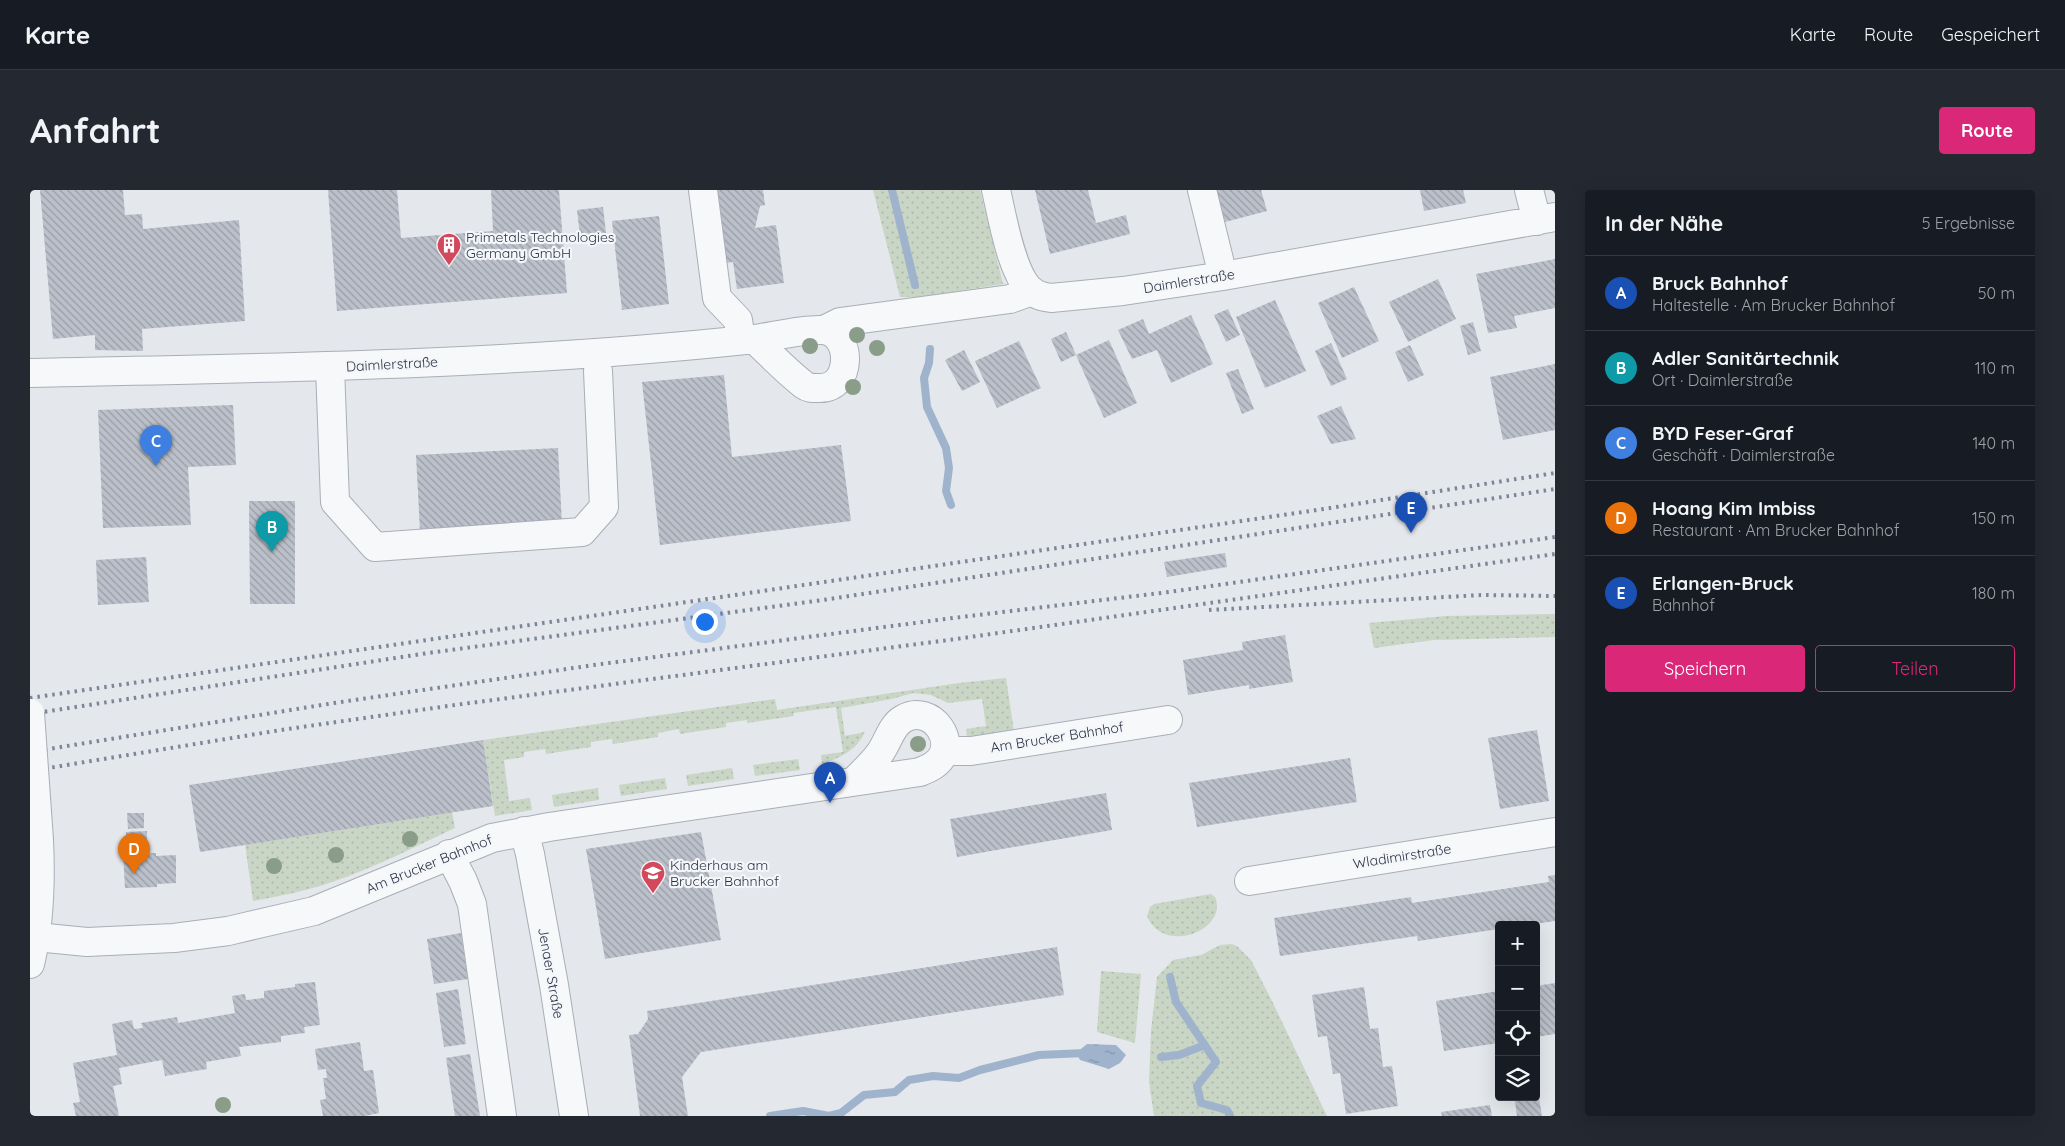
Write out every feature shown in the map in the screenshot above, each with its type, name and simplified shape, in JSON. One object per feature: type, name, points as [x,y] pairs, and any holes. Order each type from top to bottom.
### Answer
[{"type":"street","points":[[703,190],[718,298],[738,320],[748,339],[806,387],[822,389],[836,382],[846,367],[845,352],[837,337],[824,330]]},
{"type":"street","points":[[996,190],[1017,270],[1024,283],[1032,291]]},
{"type":"street","points":[[1202,190],[1223,276]]},
{"type":"street","points":[[1530,190],[1546,219]]},
{"type":"street","name":"Daimlerstraße","points":[[30,373],[330,367],[597,354],[748,339],[824,330],[840,322],[1010,299],[1032,291],[1041,296],[1065,297],[1223,276],[1546,219]]},
{"type":"street","points":[[330,367],[335,502],[375,547],[582,532],[604,507],[598,371]]},
{"type":"street","points":[[30,713],[39,840],[35,882],[36,937],[30,964]]},
{"type":"street","points":[[854,781],[880,752],[894,726],[904,718],[918,715],[932,718],[942,730],[945,740],[945,751]]},
{"type":"street","name":"Am Brucker Bahnhof","points":[[36,937],[72,941],[97,941],[174,938],[228,930],[314,911],[449,854],[492,838],[524,831],[920,772],[935,764],[945,751],[971,751],[1168,720]]},
{"type":"street","name":"Jenaer Straße","points":[[524,831],[554,985],[574,1116]]},
{"type":"street","name":"Wladimirstraße","points":[[1249,881],[1555,832]]},
{"type":"street","points":[[449,854],[472,904],[502,1116]]},
{"type":"green space","points":[[873,190],[980,190],[1003,284],[922,297],[900,297]]},
{"type":"green space","points":[[1555,614],[1555,637],[1434,640],[1374,648],[1369,623],[1446,616]]},
{"type":"green space","points":[[1006,678],[1014,732],[967,739],[966,729],[986,726],[982,699],[948,703],[931,695],[913,693],[892,699],[841,708],[845,736],[865,732],[853,748],[835,759],[822,764],[821,755],[843,752],[836,707],[793,713],[794,716],[747,723],[747,720],[726,723],[726,727],[680,734],[679,729],[658,733],[658,737],[613,744],[612,739],[591,742],[591,747],[546,754],[545,749],[524,752],[524,757],[504,760],[509,801],[530,798],[532,810],[495,816],[483,740],[775,699],[777,710],[959,683]]},
{"type":"green space","points":[[798,759],[800,770],[755,776],[753,765]]},
{"type":"green space","points":[[732,768],[734,779],[688,786],[686,775]]},
{"type":"green space","points":[[665,778],[667,789],[621,796],[619,785]]},
{"type":"green space","points":[[598,788],[599,800],[554,807],[552,795]]},
{"type":"green space","points":[[452,812],[455,828],[379,864],[322,885],[253,901],[245,844]]},
{"type":"green space","points":[[1211,894],[1215,897],[1217,909],[1213,920],[1204,928],[1192,934],[1166,935],[1155,928],[1147,916],[1150,907],[1154,904]]},
{"type":"green space","points":[[1232,944],[1238,947],[1251,960],[1327,1116],[1154,1116],[1149,1082],[1151,1031],[1157,977],[1173,960],[1201,955],[1220,945]]},
{"type":"green space","points":[[1101,971],[1141,974],[1135,1043],[1097,1032]]},
{"type":"water","points":[[1087,1044],[1116,1045],[1126,1055],[1120,1063],[1109,1069],[1080,1060],[1076,1053]]},
{"type":"building","points":[[40,190],[123,190],[125,215],[142,214],[143,229],[239,220],[245,321],[142,329],[143,351],[95,350],[95,335],[53,339]]},
{"type":"building","name":"Primetals Technologies Germany GmbH","points":[[328,190],[397,190],[401,238],[493,231],[491,190],[559,190],[567,293],[337,311]]},
{"type":"building","points":[[709,190],[763,190],[765,205],[760,206],[755,228],[776,225],[784,283],[737,289],[733,262],[719,264]]},
{"type":"building","points":[[1035,190],[1088,190],[1096,223],[1126,215],[1130,234],[1050,254]]},
{"type":"building","points":[[1216,190],[1261,190],[1267,211],[1225,222]]},
{"type":"building","points":[[1420,190],[1463,190],[1466,203],[1424,211]]},
{"type":"building","points":[[603,207],[606,233],[580,236],[577,210]]},
{"type":"building","points":[[659,216],[669,304],[622,310],[612,221]]},
{"type":"building","points":[[1555,259],[1555,308],[1514,316],[1517,328],[1488,333],[1476,274]]},
{"type":"building","points":[[1438,279],[1456,319],[1408,342],[1389,302]]},
{"type":"building","points":[[1354,287],[1379,341],[1342,358],[1318,303]]},
{"type":"building","points":[[1275,300],[1306,371],[1265,388],[1236,317]]},
{"type":"building","points":[[1228,309],[1240,335],[1226,342],[1214,315]]},
{"type":"building","points":[[1191,315],[1213,364],[1171,383],[1157,350],[1132,359],[1118,330],[1143,319],[1149,334]]},
{"type":"building","points":[[1473,322],[1481,351],[1468,355],[1460,326]]},
{"type":"building","points":[[1066,332],[1076,355],[1061,362],[1051,339]]},
{"type":"building","points":[[1109,340],[1137,403],[1104,418],[1076,355]]},
{"type":"building","points":[[1019,341],[1041,388],[997,408],[975,361]]},
{"type":"building","points":[[1331,343],[1347,379],[1331,386],[1315,351]]},
{"type":"building","points":[[1410,345],[1424,375],[1408,382],[1395,352]]},
{"type":"building","points":[[964,350],[980,382],[962,391],[945,360]]},
{"type":"building","points":[[1555,364],[1555,430],[1503,440],[1490,377]]},
{"type":"building","points":[[1238,369],[1254,409],[1242,414],[1226,373]]},
{"type":"building","points":[[724,375],[732,457],[841,445],[851,521],[660,545],[642,382]]},
{"type":"building","points":[[233,405],[236,465],[188,467],[191,525],[103,528],[98,410]]},
{"type":"building","points":[[1341,406],[1356,439],[1331,444],[1317,416]]},
{"type":"building","points":[[558,448],[562,524],[420,531],[416,455]]},
{"type":"building","points":[[249,501],[295,501],[295,604],[250,604]]},
{"type":"building","points":[[1225,553],[1227,567],[1167,577],[1164,562]]},
{"type":"building","points":[[146,557],[149,602],[98,605],[96,560]]},
{"type":"building","points":[[1285,635],[1293,682],[1249,689],[1249,685],[1188,695],[1183,660],[1243,650],[1242,642]]},
{"type":"building","points":[[1537,730],[1549,801],[1500,809],[1488,738]]},
{"type":"building","points":[[483,740],[493,806],[200,852],[189,785]]},
{"type":"building","points":[[1350,758],[1357,802],[1197,827],[1189,783]]},
{"type":"building","points":[[1106,793],[1112,830],[957,857],[950,819]]},
{"type":"building","points":[[127,813],[144,813],[144,828],[128,829]]},
{"type":"building","points":[[147,831],[147,844],[127,845],[126,832]]},
{"type":"building","name":"Kinderhaus am Brucker Bahnhof","points":[[701,832],[721,940],[605,959],[586,849]]},
{"type":"building","points":[[156,853],[156,856],[176,855],[176,883],[157,884],[157,887],[125,888],[123,854]]},
{"type":"building","points":[[1555,875],[1555,921],[1540,923],[1540,921],[1495,921],[1495,930],[1418,941],[1417,936],[1280,956],[1274,918],[1411,897],[1412,903],[1549,882],[1548,876]]},
{"type":"building","points":[[461,933],[468,979],[434,984],[427,939]]},
{"type":"building","points":[[1057,947],[1064,995],[701,1052],[682,1077],[688,1116],[640,1116],[629,1035],[638,1034],[648,1019],[647,1011]]},
{"type":"building","points":[[315,982],[320,1025],[304,1027],[305,1033],[281,1036],[281,1042],[239,1047],[241,1056],[206,1062],[207,1069],[165,1076],[162,1060],[119,1068],[122,1084],[113,1086],[119,1116],[76,1116],[73,1103],[80,1102],[73,1063],[117,1055],[112,1024],[132,1020],[134,1029],[143,1028],[141,1023],[177,1017],[178,1023],[235,1013],[232,996],[245,994],[246,1000],[264,998],[264,991],[295,987],[295,984]]},
{"type":"building","points":[[1555,983],[1555,1034],[1540,1036],[1540,1011],[1540,985]]},
{"type":"building","points":[[1364,987],[1370,1029],[1378,1028],[1383,1067],[1392,1066],[1398,1106],[1346,1114],[1340,1073],[1333,1074],[1327,1036],[1318,1037],[1312,995]]},
{"type":"building","points":[[458,989],[466,1044],[444,1047],[436,993]]},
{"type":"building","points":[[1495,992],[1495,1044],[1444,1051],[1436,1001]]},
{"type":"building","points":[[360,1042],[364,1071],[373,1070],[379,1113],[365,1116],[323,1116],[320,1100],[326,1099],[323,1078],[327,1078],[326,1069],[318,1070],[315,1049]]},
{"type":"building","points":[[470,1054],[480,1116],[455,1116],[446,1058]]},
{"type":"building","points":[[1515,1101],[1540,1101],[1542,1116],[1517,1116]]},
{"type":"building","points":[[1490,1105],[1492,1116],[1442,1116],[1441,1112]]},
{"type":"waterway","points":[[892,190],[915,285]]},
{"type":"waterway","points":[[930,349],[929,363],[924,378],[927,407],[946,448],[949,468],[946,491],[951,505]]},
{"type":"waterway","points":[[1170,977],[1176,1002],[1216,1062],[1197,1086],[1201,1103],[1227,1110],[1230,1116]]},
{"type":"waterway","points":[[1161,1057],[1179,1055],[1205,1045]]},
{"type":"waterway","points":[[770,1116],[803,1111],[829,1116],[841,1113],[864,1095],[895,1092],[909,1080],[933,1076],[959,1078],[980,1070],[1039,1055],[1085,1053]]},
{"type":"railway","points":[[30,698],[1317,510],[1555,473]]},
{"type":"railway","points":[[30,714],[428,653],[823,600],[1555,489]]},
{"type":"railway","points":[[30,752],[334,703],[594,665],[1169,592],[1555,537]]},
{"type":"railway","points":[[30,771],[281,730],[455,705],[956,639],[1555,554]]},
{"type":"railway","points":[[1209,610],[1482,595],[1555,596]]},
{"type":"place","name":"Primetals Technologies Germany GmbH","points":[[449,266]]},
{"type":"place","name":"BYD Feser-Graf","points":[[156,466]]},
{"type":"place","name":"Erlangen-Bruck","points":[[1411,533]]},
{"type":"place","name":"Adler Sanitärtechnik","points":[[272,552]]},
{"type":"place","name":"Bruck Bahnhof","points":[[830,803]]},
{"type":"place","name":"Hoang Kim Imbiss","points":[[134,874]]},
{"type":"place","name":"Kinderhaus am Brucker Bahnhof","points":[[653,894]]}]
